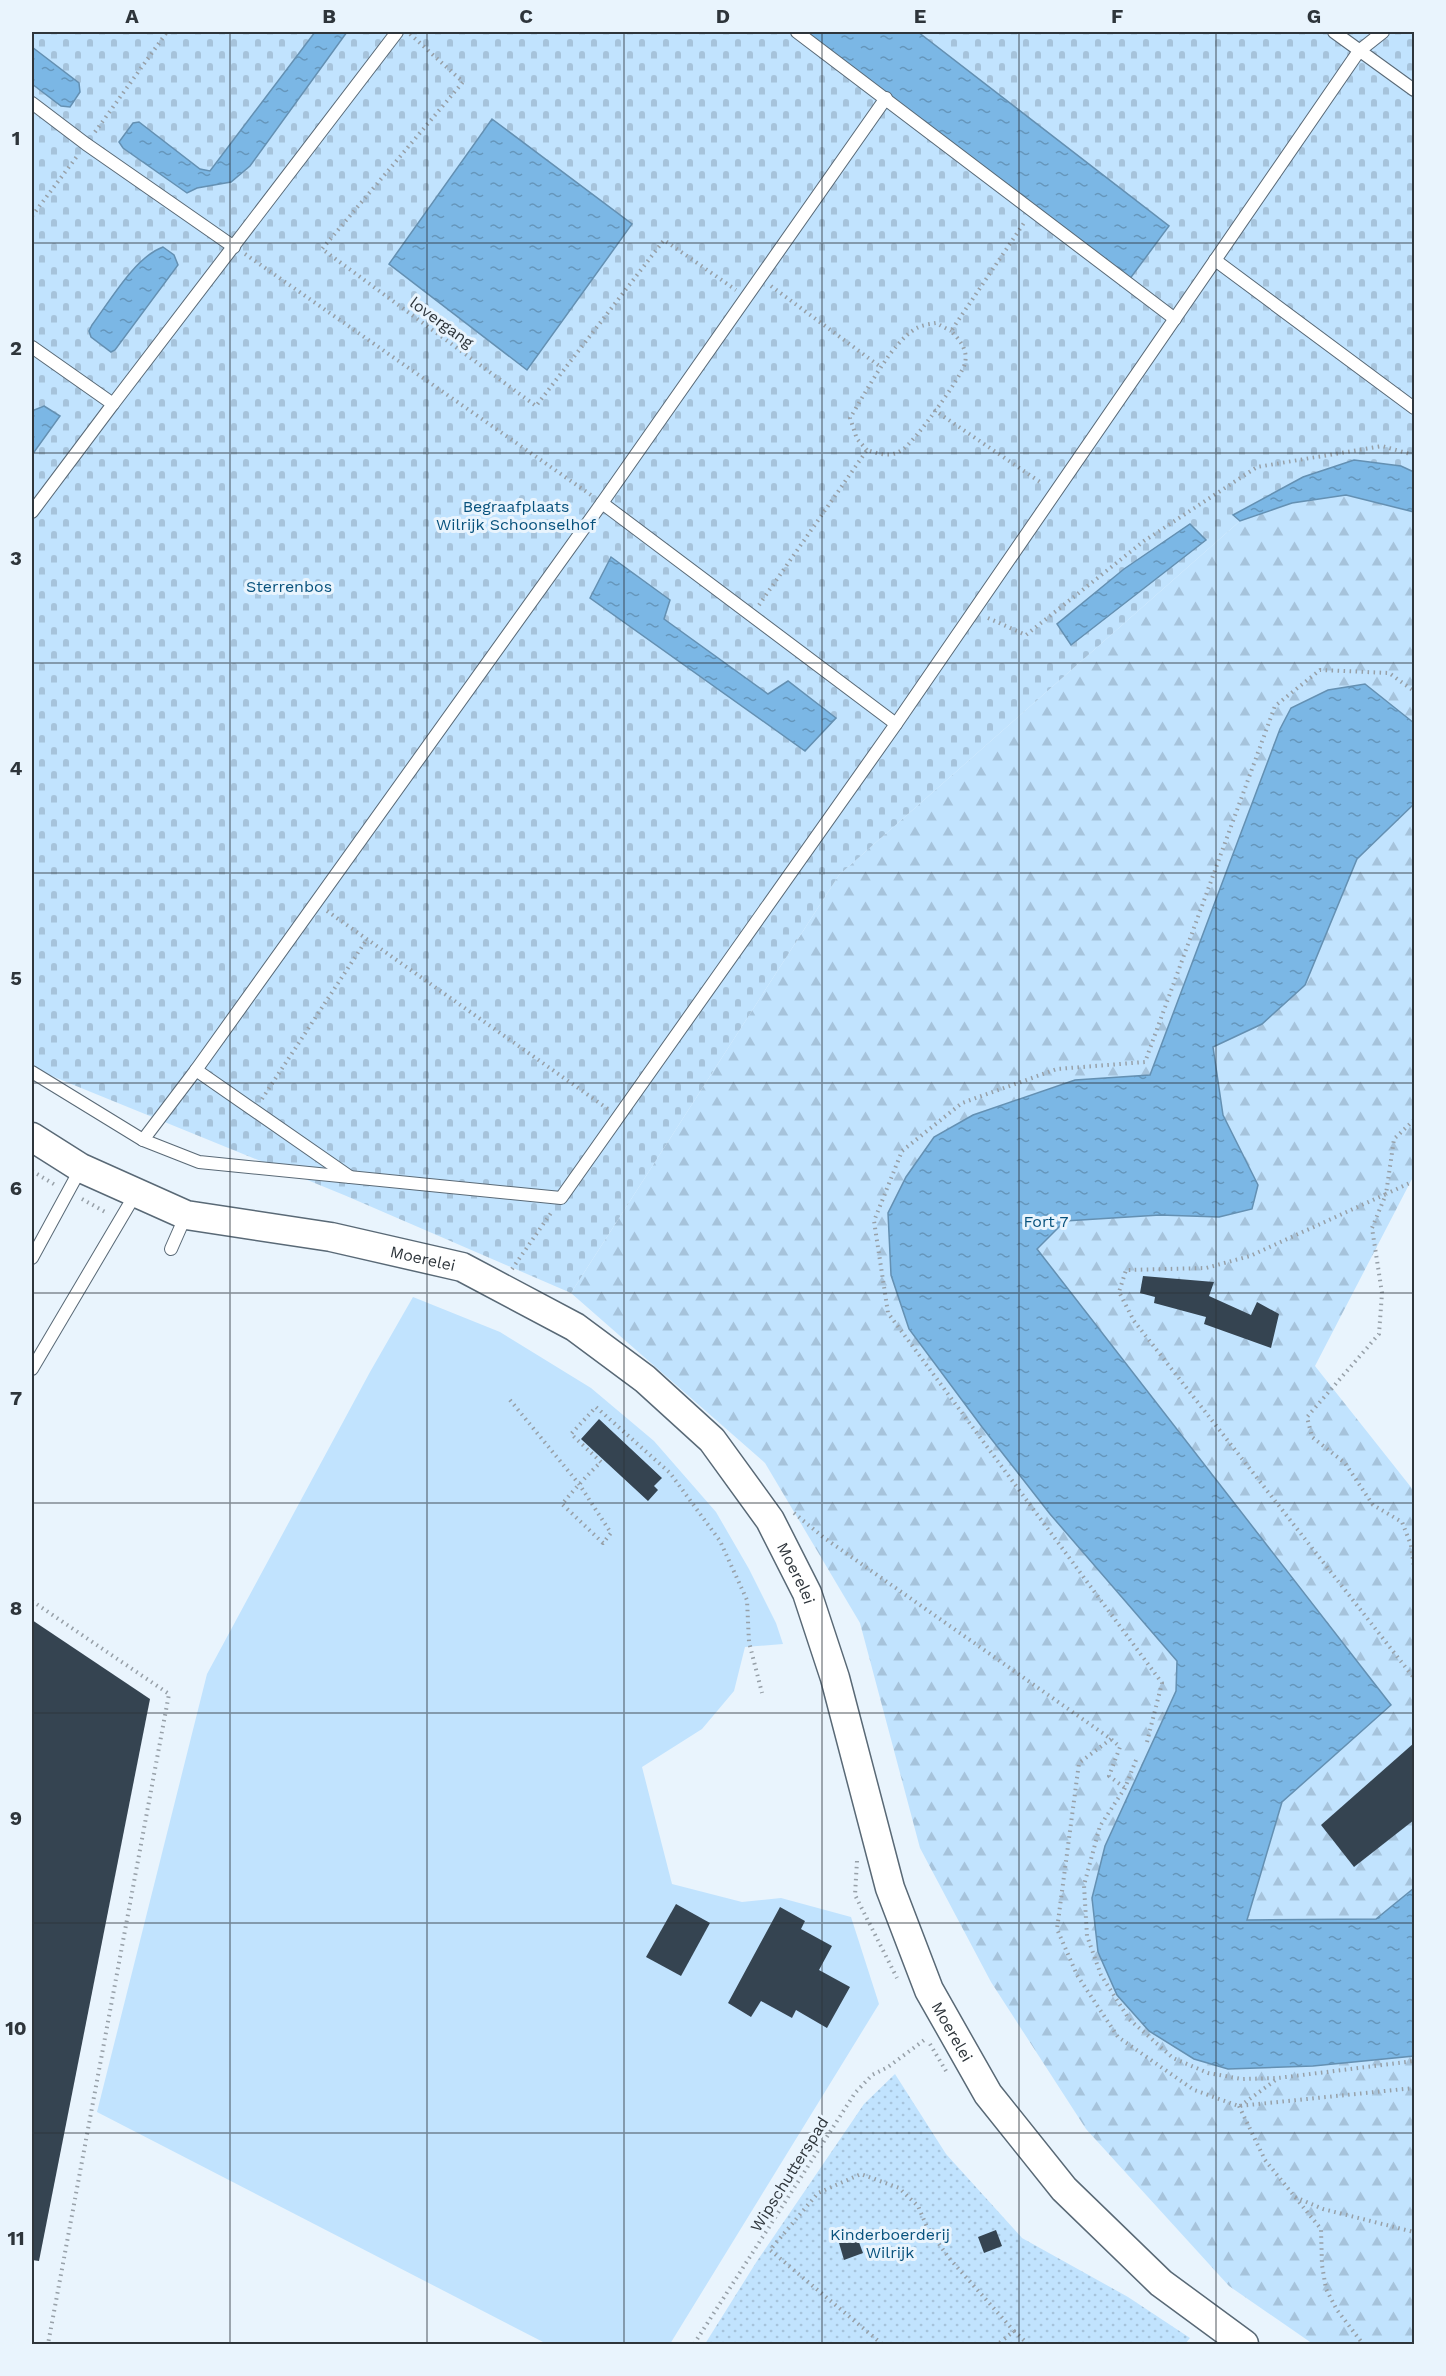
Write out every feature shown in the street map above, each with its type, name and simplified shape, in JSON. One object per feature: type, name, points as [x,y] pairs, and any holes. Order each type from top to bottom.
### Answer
[{"type":"street","name":"Moerelei","points":[[32,1137],[81,1168],[130,1204],[331,1237],[462,1267],[575,1327],[645,1379],[712,1440],[770,1520],[807,1593],[836,1678],[890,1888],[929,1990],[982,2083],[1064,2189],[1161,2283],[1244,2344]]},
{"type":"lane","points":[[32,512],[398,32]]},
{"type":"lane","points":[[797,32],[1175,319]]},
{"type":"lane","points":[[1334,32],[1414,90]]},
{"type":"lane","points":[[32,1072],[143,1140],[199,1162],[561,1198],[896,724],[1359,51],[1383,32]]},
{"type":"lane","points":[[143,1140],[196,1070],[314,902],[602,503],[886,98]]},
{"type":"lane","points":[[32,103],[86,144],[234,247]]},
{"type":"lane","points":[[1215,260],[1414,408]]},
{"type":"lane","points":[[32,347],[113,404]]},
{"type":"lane","points":[[602,503],[896,724]]},
{"type":"lane","points":[[196,1070],[351,1178]]},
{"type":"lane","points":[[32,1258],[81,1168]]},
{"type":"lane","points":[[32,1369],[130,1204]]},
{"type":"lane","points":[[171,1250],[186,1215]]},
{"type":"path","points":[[32,216],[167,32]]},
{"type":"path","name":"lovergang","points":[[407,32],[464,82],[322,249],[536,406],[664,240],[746,297]]},
{"type":"path","points":[[951,331],[1026,220]]},
{"type":"path","points":[[234,247],[602,503]]},
{"type":"path","points":[[760,278],[882,368]]},
{"type":"path","points":[[936,323],[951,331],[963,344],[966,352],[965,365],[934,410],[902,451],[887,456],[867,450],[857,439],[850,418],[882,368],[902,340],[918,327],[936,323]]},
{"type":"path","points":[[934,410],[1054,492]]},
{"type":"path","points":[[973,611],[1026,635],[1144,541],[1257,467],[1382,446],[1414,455]]},
{"type":"path","points":[[752,616],[867,450]]},
{"type":"path","points":[[1147,1742],[1162,1683],[888,1314],[874,1221],[902,1151],[962,1103],[1057,1070],[1145,1062],[1275,706],[1320,670],[1389,673],[1414,691]]},
{"type":"path","points":[[314,902],[618,1116]]},
{"type":"path","points":[[254,1110],[367,939]]},
{"type":"path","points":[[1414,1120],[1394,1139],[1386,1194],[1372,1228],[1382,1293],[1379,1334],[1307,1417],[1312,1437],[1345,1463],[1373,1504],[1402,1522],[1411,1545],[1414,1568]]},
{"type":"path","points":[[32,1171],[110,1214],[130,1204]]},
{"type":"path","points":[[1414,1181],[1250,1257],[1206,1268],[1126,1270],[1119,1292],[1134,1321],[1414,1678]]},
{"type":"path","points":[[500,1287],[561,1198]]},
{"type":"path","points":[[510,1400],[579,1484],[611,1533],[603,1543],[561,1504],[579,1484],[601,1462],[571,1434],[596,1407],[670,1473],[720,1541],[747,1600],[749,1642],[762,1693]]},
{"type":"path","points":[[823,1537],[1111,1739],[1120,1747],[1109,1776],[1125,1788]]},
{"type":"path","points":[[32,1601],[169,1694],[48,2344]]},
{"type":"path","points":[[1111,1739],[1079,1763],[1057,1929],[1077,1975],[1118,2037],[1194,2090],[1239,2106],[1414,2088]]},
{"type":"path","points":[[1136,1760],[1125,1788],[1100,1826],[1084,1885],[1087,1936],[1101,1975],[1129,2019],[1173,2058],[1208,2073],[1246,2079],[1278,2078],[1414,2061]]},
{"type":"path","points":[[857,1859],[855,1895],[901,1987]]},
{"type":"path","points":[[922,2028],[938,2062],[952,2080]]},
{"type":"path","name":"Wipschutterspad","points":[[694,2344],[855,2093],[872,2075],[888,2067],[927,2038]]},
{"type":"path","points":[[1239,2106],[1278,2078]]},
{"type":"path","points":[[1239,2106],[1266,2160],[1321,2229],[1322,2265],[1326,2289],[1337,2310],[1364,2344]]},
{"type":"path","points":[[882,2344],[770,2250],[818,2193],[861,2174],[899,2188],[918,2206],[927,2228],[949,2258],[1028,2344]]},
{"type":"path","points":[[1294,2196],[1323,2209],[1414,2232]]},
{"type":"path","points":[[998,2344],[1014,2331]]},
{"type":"green space","name":"Begraafplaats Wilrijk Schoonselhof","points":[[32,32],[1414,32],[1414,472],[1401,466],[1233,516],[1240,521],[839,875],[571,1293],[344,1195],[32,1068]]},
{"type":"green space","points":[[1346,495],[1414,512],[1414,723],[1365,684],[1291,708],[1280,729],[1150,1075],[1075,1080],[973,1115],[934,1137],[982,1427],[1050,1514],[1177,1661],[1176,1691],[1105,1846],[1117,1995],[1149,2031],[1194,2059],[1228,2069],[1313,2066],[1414,2056],[1414,2344],[1313,2344],[1229,2286],[1086,2129],[991,1982],[920,1848],[860,1623],[765,1463],[571,1293],[839,875],[1240,521],[1292,503]]},
{"type":"green space","points":[[1414,804],[1414,1175],[1315,1366],[1414,1491],[1414,1888],[1376,1919],[1247,1921],[1282,1802],[1391,1705],[1037,1249],[1065,1221],[1160,1215],[1219,1217],[1258,1185],[1223,1115],[1213,1047],[1262,1024],[1305,985],[1357,859]]},
{"type":"green space","points":[[413,1297],[500,1332],[591,1388],[654,1441],[716,1512],[749,1569],[776,1623],[783,1644],[745,1647],[734,1691],[702,1729],[642,1767],[672,1884],[742,1902],[781,1898],[851,1917],[879,2004],[670,2344],[547,2344],[97,2112],[207,1674]]},
{"type":"green space","name":"Kinderboerderij Wilrijk","points":[[895,2074],[946,2154],[1022,2238],[1128,2297],[1190,2338],[1185,2344],[705,2344],[757,2261],[864,2104]]},
{"type":"water","points":[[315,32],[347,32],[250,166],[231,182],[197,188],[187,193],[123,148],[119,142],[133,123],[139,122],[200,169],[210,171]]},
{"type":"water","points":[[801,32],[918,32],[1169,226],[1126,284]]},
{"type":"water","points":[[32,47],[79,83],[80,92],[70,107],[61,106],[32,84]]},
{"type":"water","points":[[492,119],[632,224],[527,370],[389,264]]},
{"type":"water","points":[[163,247],[174,255],[178,265],[115,350],[111,352],[91,337],[89,331],[133,270],[153,252]]},
{"type":"water","points":[[44,406],[60,416],[32,455],[32,414],[34,410]]},
{"type":"water","points":[[1354,460],[1401,466],[1414,472],[1414,512],[1346,495],[1292,503],[1240,521],[1233,515],[1303,477]]},
{"type":"water","points":[[1190,524],[1206,540],[1071,645],[1057,624],[1124,569]]},
{"type":"water","points":[[611,557],[670,600],[664,619],[768,694],[788,681],[836,718],[805,751],[590,598]]},
{"type":"water","points":[[1365,684],[1414,723],[1414,804],[1357,859],[1305,985],[1262,1024],[1213,1047],[1223,1115],[1258,1185],[1252,1209],[1219,1217],[1160,1215],[1065,1221],[1037,1249],[1391,1705],[1282,1802],[1247,1920],[1376,1919],[1414,1888],[1414,2056],[1313,2066],[1228,2069],[1194,2059],[1149,2031],[1117,1995],[1098,1952],[1092,1898],[1105,1846],[1176,1691],[1177,1661],[1050,1514],[909,1329],[891,1275],[888,1213],[906,1177],[934,1137],[973,1115],[1075,1080],[1150,1075],[1280,729],[1291,708],[1328,690]]},
{"type":"building","points":[[1143,1276],[1214,1282],[1209,1296],[1251,1315],[1257,1302],[1279,1314],[1271,1348],[1204,1324],[1206,1317],[1154,1303],[1155,1297],[1140,1293]]},
{"type":"building","points":[[599,1419],[662,1478],[654,1486],[658,1490],[648,1501],[581,1439]]},
{"type":"building","points":[[32,1620],[150,1699],[39,2261],[32,2260]]},
{"type":"building","points":[[1414,1743],[1414,1820],[1354,1867],[1321,1825]]},
{"type":"building","points":[[676,1904],[710,1923],[681,1976],[646,1957]]},
{"type":"building","points":[[780,1907],[805,1921],[801,1929],[832,1946],[819,1970],[850,1987],[827,2028],[796,2010],[792,2018],[761,2001],[751,2017],[728,2003]]},
{"type":"building","points":[[996,2230],[1002,2246],[984,2253],[978,2237]]},
{"type":"building","points":[[857,2237],[863,2253],[844,2260],[839,2243]]},
{"type":"park label","name":"Sterrenbos","points":[[289,586]]},
{"type":"park label","name":"Fort 7","points":[[1046,1221]]}]
